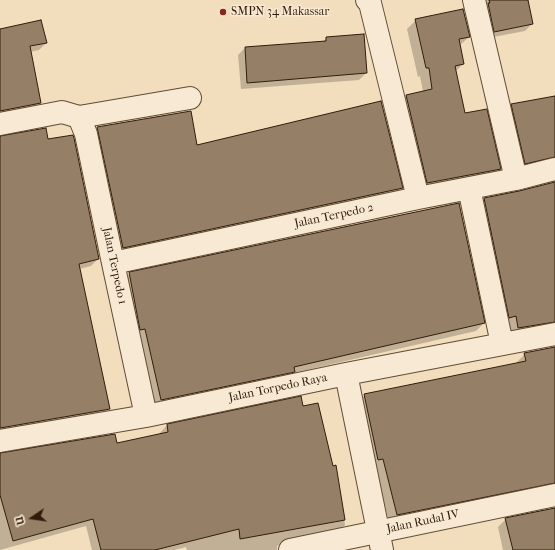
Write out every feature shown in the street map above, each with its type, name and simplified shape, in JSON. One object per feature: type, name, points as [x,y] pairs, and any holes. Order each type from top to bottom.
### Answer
[{"type":"street","points":[[367,0],[370,3],[418,198]]},
{"type":"street","points":[[474,0],[516,179]]},
{"type":"street","points":[[0,124],[62,112],[79,117],[190,98]]},
{"type":"street","name":"Jalan Terpedo 1","points":[[79,117],[86,134],[112,263],[146,416]]},
{"type":"street","name":"Jalan Terpedo 2","points":[[112,263],[418,198],[516,179],[555,169]]},
{"type":"street","points":[[469,188],[502,344]]},
{"type":"street","name":"Jalan Torpedo Raya","points":[[0,441],[146,416],[346,374],[555,334]]},
{"type":"street","points":[[346,374],[380,541]]},
{"type":"street","name":"Jalan Rudal IV","points":[[290,550],[380,541],[555,495]]},
{"type":"building","points":[[489,0],[528,0],[533,24],[494,32],[488,3],[490,3]]},
{"type":"building","points":[[463,9],[470,37],[459,39],[464,64],[455,66],[465,113],[487,109],[501,169],[427,183],[406,95],[432,89],[429,68],[426,68],[415,19]]},
{"type":"building","points":[[41,20],[47,43],[30,46],[41,103],[0,111],[0,29]]},
{"type":"building","points":[[364,34],[367,73],[247,83],[245,47],[326,41],[326,37]]},
{"type":"building","points":[[555,96],[555,157],[525,164],[511,104]]},
{"type":"building","points":[[381,101],[403,188],[123,248],[97,127],[191,111],[197,145]]},
{"type":"building","points":[[46,128],[48,139],[73,135],[74,138],[99,259],[79,264],[110,409],[0,428],[0,136]]},
{"type":"building","points":[[555,182],[555,322],[518,328],[516,316],[509,318],[484,198]]},
{"type":"building","points":[[459,203],[485,323],[294,367],[295,372],[161,400],[145,329],[140,330],[129,272]]},
{"type":"building","points":[[555,347],[555,483],[397,515],[383,459],[378,460],[364,394],[526,361],[524,353]]},
{"type":"building","points":[[301,396],[303,406],[318,403],[333,466],[336,465],[345,520],[240,539],[239,529],[155,550],[101,550],[93,519],[13,541],[0,495],[0,453],[115,434],[117,443],[168,432],[167,424]]},
{"type":"building","points":[[555,508],[555,550],[513,550],[505,518]]},
{"type":"place","name":"SMPN 34 Makassar","points":[[223,12]]}]
